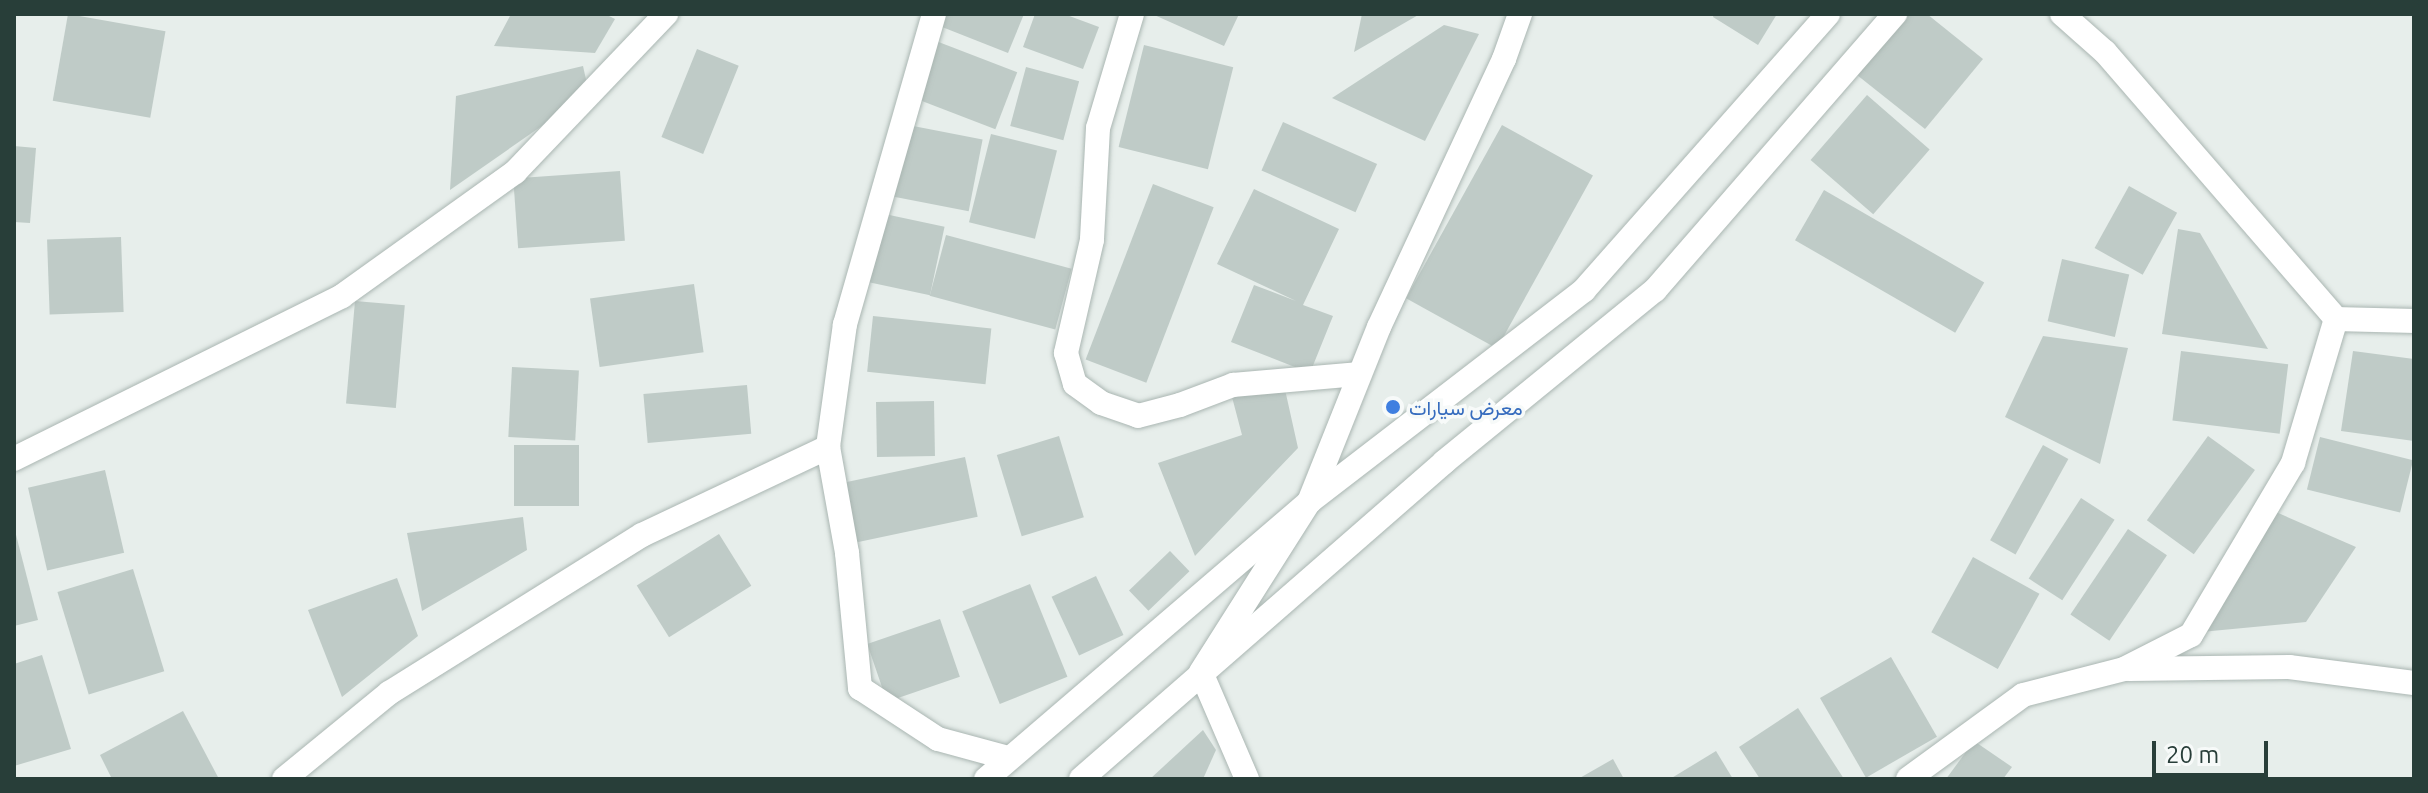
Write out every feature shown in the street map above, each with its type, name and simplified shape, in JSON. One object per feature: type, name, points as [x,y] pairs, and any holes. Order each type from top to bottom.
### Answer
[{"type":"street","points":[[14,459],[342,296],[515,172],[666,14]]},
{"type":"street","points":[[934,14],[845,324],[828,447],[847,553],[860,688],[938,739],[1008,758]]},
{"type":"street","points":[[1132,14],[1098,128],[1092,240],[1066,353],[1075,384],[1101,403],[1138,416],[1180,405],[1233,385],[1360,374]]},
{"type":"street","points":[[1201,672],[1309,502],[1360,374],[1504,59],[1520,14]]},
{"type":"street","points":[[986,779],[1309,502],[1584,290],[1828,14]]},
{"type":"street","points":[[1081,779],[1444,462],[1655,290],[1895,14]]},
{"type":"street","points":[[2062,14],[2105,52],[2336,319],[2414,321]]},
{"type":"street","points":[[1908,779],[2023,695],[2124,669],[2191,635],[2293,463],[2336,319]]},
{"type":"street","points":[[284,779],[389,693],[642,535],[828,447]]},
{"type":"street","points":[[2124,669],[2289,667],[2414,683]]},
{"type":"street","points":[[1201,672],[1247,779]]},
{"type":"building","points":[[68,14],[165,31],[150,118],[53,101]]},
{"type":"building","points":[[511,14],[605,14],[615,19],[595,53],[494,46]]},
{"type":"building","points":[[942,14],[1024,14],[1008,53],[937,25]]},
{"type":"building","points":[[1035,14],[1064,14],[1099,27],[1083,69],[1023,47]]},
{"type":"building","points":[[1152,14],[1239,14],[1224,46]]},
{"type":"building","points":[[1362,14],[1420,14],[1354,52]]},
{"type":"building","points":[[1714,14],[1777,14],[1758,45],[1713,17]]},
{"type":"building","points":[[1906,14],[1927,14],[1983,59],[1925,129],[1857,75]]},
{"type":"building","points":[[1444,25],[1479,34],[1425,141],[1332,98]]},
{"type":"building","points":[[936,41],[1017,72],[995,129],[914,98]]},
{"type":"building","points":[[1144,45],[1233,67],[1208,169],[1119,147]]},
{"type":"building","points":[[697,49],[739,66],[703,154],[661,137]]},
{"type":"building","points":[[583,66],[589,93],[450,190],[456,96]]},
{"type":"building","points":[[1026,67],[1079,81],[1063,140],[1010,126]]},
{"type":"building","points":[[1867,95],[1930,149],[1873,214],[1811,160]]},
{"type":"building","points":[[1283,122],[1377,164],[1356,212],[1261,170]]},
{"type":"building","points":[[908,125],[983,140],[969,211],[894,197]]},
{"type":"building","points":[[1502,125],[1593,175],[1497,349],[1406,298]]},
{"type":"building","points":[[991,134],[1057,150],[1035,239],[969,222]]},
{"type":"building","points":[[14,146],[36,148],[30,223],[14,222]]},
{"type":"building","points":[[620,171],[625,241],[518,248],[513,178]]},
{"type":"building","points":[[1153,184],[1214,207],[1146,383],[1086,360]]},
{"type":"building","points":[[2129,186],[2177,213],[2143,275],[2095,248]]},
{"type":"building","points":[[1254,189],[1339,229],[1303,305],[1333,316],[1310,373],[1231,342],[1254,285],[1296,301],[1217,264]]},
{"type":"building","points":[[1824,190],[1984,282],[1955,333],[1795,240]]},
{"type":"building","points":[[880,213],[945,227],[930,295],[865,281]]},
{"type":"building","points":[[2178,229],[2200,233],[2268,349],[2162,334]]},
{"type":"building","points":[[946,235],[1072,269],[1055,329],[930,296]]},
{"type":"building","points":[[121,237],[124,312],[50,315],[47,240]]},
{"type":"building","points":[[2062,259],[2129,275],[2115,337],[2048,321]]},
{"type":"building","points":[[694,284],[704,352],[600,367],[590,299]]},
{"type":"building","points":[[355,301],[405,305],[396,408],[346,404]]},
{"type":"building","points":[[873,316],[991,328],[985,384],[867,372]]},
{"type":"building","points":[[2043,336],[2128,348],[2100,464],[2005,417]]},
{"type":"building","points":[[2181,351],[2288,364],[2280,434],[2172,420]]},
{"type":"building","points":[[2353,351],[2414,359],[2414,441],[2341,431]]},
{"type":"building","points":[[512,367],[579,371],[575,440],[508,437]]},
{"type":"building","points":[[747,385],[751,434],[648,443],[643,394]]},
{"type":"building","points":[[1284,385],[1298,448],[1195,556],[1158,463],[1242,435],[1232,397]]},
{"type":"building","points":[[934,401],[935,456],[877,457],[876,402]]},
{"type":"building","points":[[1059,436],[1084,517],[1022,536],[997,455]]},
{"type":"building","points":[[2208,436],[2255,470],[2194,554],[2147,520]]},
{"type":"building","points":[[2320,437],[2413,460],[2400,513],[2307,489]]},
{"type":"building","points":[[514,445],[579,445],[579,506],[514,506]]},
{"type":"building","points":[[2043,445],[2068,459],[2016,554],[1990,540]]},
{"type":"building","points":[[965,457],[978,517],[852,543],[840,484]]},
{"type":"building","points":[[105,470],[124,553],[47,571],[28,488]]},
{"type":"building","points":[[2081,498],[2115,520],[2062,600],[2029,579]]},
{"type":"building","points":[[2276,512],[2356,547],[2306,622],[2201,632]]},
{"type":"building","points":[[523,517],[527,550],[422,611],[407,533]]},
{"type":"building","points":[[14,527],[38,620],[14,626]]},
{"type":"building","points":[[2128,529],[2167,555],[2109,641],[2070,614]]},
{"type":"building","points":[[719,534],[751,586],[669,637],[637,585]]},
{"type":"building","points":[[1170,551],[1189,571],[1148,611],[1129,591]]},
{"type":"building","points":[[1973,557],[2039,594],[1998,669],[1931,632]]},
{"type":"building","points":[[133,569],[164,671],[89,694],[57,592]]},
{"type":"building","points":[[1096,576],[1123,635],[1079,656],[1052,597]]},
{"type":"building","points":[[397,578],[418,636],[342,697],[308,610]]},
{"type":"building","points":[[1030,584],[1067,677],[1000,704],[962,611]]},
{"type":"building","points":[[940,619],[960,677],[887,702],[867,644]]},
{"type":"building","points":[[42,655],[71,749],[14,766],[14,664]]},
{"type":"building","points":[[1891,657],[1937,737],[1866,778],[1820,698]]},
{"type":"building","points":[[1798,708],[1844,779],[1760,779],[1739,747]]},
{"type":"building","points":[[183,711],[219,779],[112,779],[100,755]]},
{"type":"building","points":[[1203,730],[1216,750],[1203,779],[1150,779]]},
{"type":"building","points":[[1974,741],[2012,767],[2003,779],[1946,779]]},
{"type":"building","points":[[1716,751],[1733,779],[1670,779]]},
{"type":"building","points":[[1613,759],[1624,779],[1578,779]]},
{"type":"place","name":"معرض سيارات","points":[[1393,407]]}]
